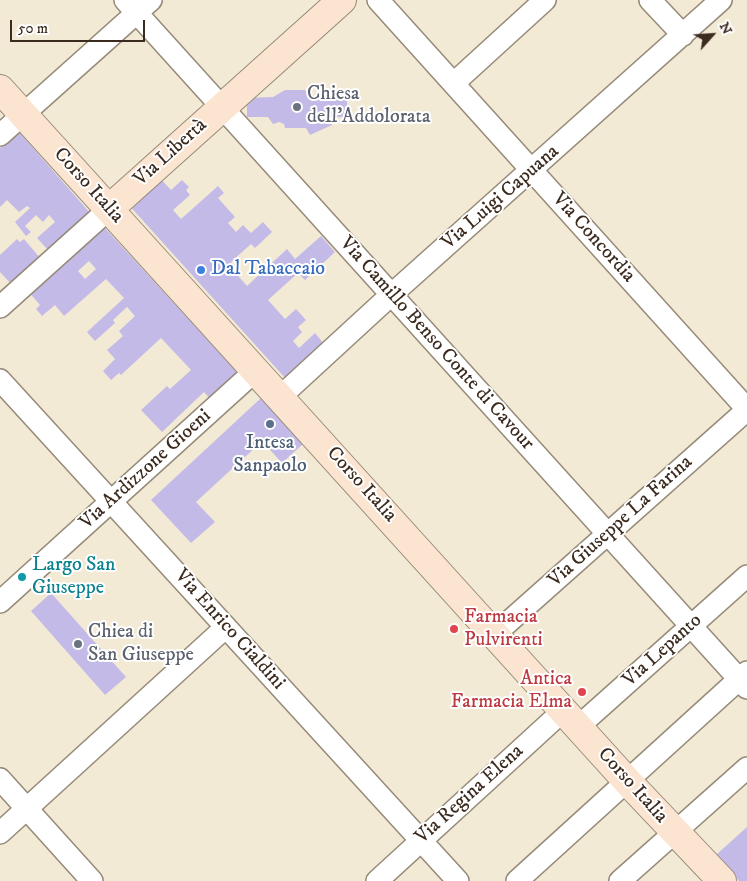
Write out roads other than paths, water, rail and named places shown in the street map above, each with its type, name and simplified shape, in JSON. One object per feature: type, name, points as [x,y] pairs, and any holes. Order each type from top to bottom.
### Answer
[{"type":"street","name":"Via Libertà","points":[[0,307],[342,0]]},
{"type":"street","name":"Via Concordia","points":[[378,0],[747,410]]},
{"type":"street","points":[[454,83],[545,0]]},
{"type":"street","points":[[650,0],[682,35]]},
{"type":"street","name":"Via Luigi Capuana","points":[[280,397],[391,295],[532,171],[721,0]]},
{"type":"street","name":"Via Camillo Benso Conte di Cavour","points":[[138,4],[222,108],[606,534],[691,626],[744,679]]},
{"type":"street","points":[[0,135],[138,4]]},
{"type":"street","name":"Corso Italia","points":[[0,89],[572,718],[627,781],[722,881]]},
{"type":"street","name":"Via Ardizzone Gioeni","points":[[4,598],[256,371]]},
{"type":"street","name":"Via Enrico Cialdini","points":[[0,380],[458,881]]},
{"type":"street","name":"Via Giuseppe La Farina","points":[[495,634],[747,410]]},
{"type":"street","name":"Via Lepanto","points":[[572,718],[691,626],[747,576]]},
{"type":"street","points":[[0,833],[226,627]]},
{"type":"street","points":[[517,881],[627,781],[744,679]]},
{"type":"street","name":"Via Regina Elena","points":[[377,881],[421,840],[572,718]]},
{"type":"street","points":[[620,881],[747,768]]},
{"type":"street","points":[[0,779],[92,881]]},
{"type":"place","name":"Chiesa dell'Addolorata","points":[[297,107]]},
{"type":"place","name":"Dal Tabaccaio","points":[[201,270]]},
{"type":"place","name":"Intesa Sanpaolo","points":[[270,424]]},
{"type":"place","name":"Largo San Giuseppe","points":[[22,577]]},
{"type":"place","name":"Farmacia Pulvirenti","points":[[454,629]]},
{"type":"place","name":"Chiea di San Giuseppe","points":[[78,644]]},
{"type":"place","name":"Antica Farmacia Elma","points":[[582,692]]}]
